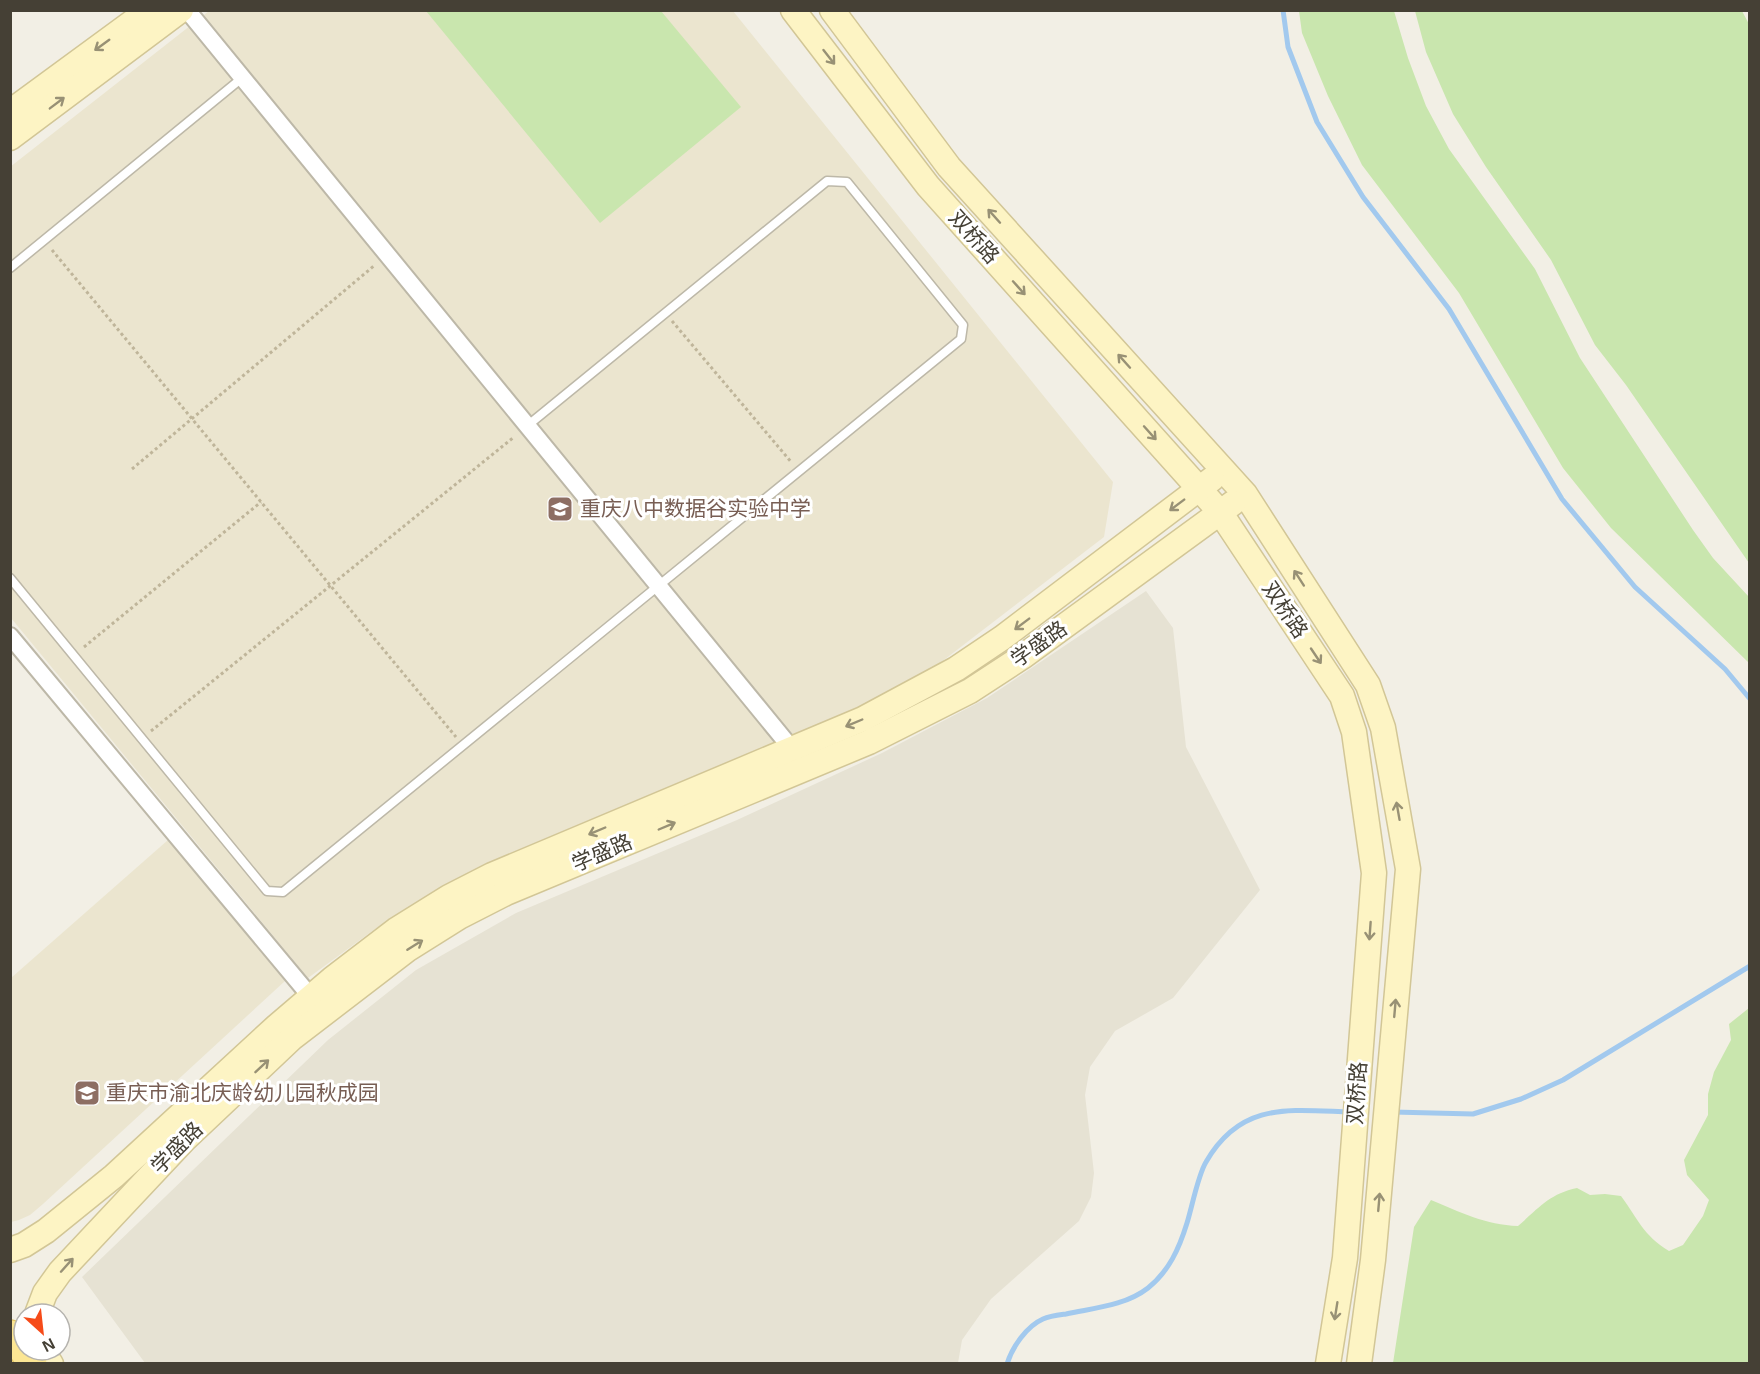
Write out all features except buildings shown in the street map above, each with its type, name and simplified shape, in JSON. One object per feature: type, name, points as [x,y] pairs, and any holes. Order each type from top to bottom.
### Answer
[{"type":"main road","points":[[10,112],[149,10]]},
{"type":"main road","points":[[10,138],[181,10]]},
{"type":"main road","name":"双桥路","points":[[793,10],[928,186],[1220,512],[1342,696],[1354,732],[1374,873],[1345,1258],[1328,1364]]},
{"type":"main road","name":"双桥路","points":[[832,10],[949,167],[1245,494],[1368,685],[1383,728],[1408,869],[1373,1260],[1359,1364]]},
{"type":"main road","name":"学盛路","points":[[10,1250],[41,1235],[114,1176],[277,1026],[396,930],[448,897],[492,875],[863,719],[956,669],[1002,638],[1223,470]]},
{"type":"main road","name":"学盛路","points":[[42,1302],[60,1272],[184,1140],[292,1038],[408,949],[459,917],[506,893],[869,742],[970,691],[1022,657],[1245,494]]},
{"type":"main road","points":[[10,1334],[33,1364]]},
{"type":"street","points":[[187,10],[792,749]]},
{"type":"street","points":[[10,636],[311,997]]},
{"type":"lane","points":[[10,268],[242,78]]},
{"type":"lane","points":[[10,578],[267,891],[283,892],[961,339],[963,326],[847,182],[827,181],[527,426]]},
{"type":"path","points":[[44,241],[463,745]]},
{"type":"path","points":[[132,469],[388,255]]},
{"type":"path","points":[[666,313],[799,471]]},
{"type":"path","points":[[142,738],[527,426]]},
{"type":"path","points":[[74,655],[261,502]]},
{"type":"shaded area","name":"重庆八中数据谷实验中学","points":[[209,11],[733,11],[1113,482],[1104,537],[923,676],[860,709],[483,866],[375,929],[308,978],[11,618],[10,167]]},
{"type":"shaded area","points":[[1146,591],[1173,628],[1186,747],[1260,890],[1173,998],[1115,1031],[1090,1067],[1085,1095],[1094,1173],[1091,1197],[1079,1221],[991,1299],[962,1340],[958,1363],[145,1363],[82,1277],[328,1040],[416,970],[516,913],[737,820],[882,753],[987,698]]},
{"type":"shaded area","name":"重庆市渝北庆龄幼儿园秋成园","points":[[168,840],[285,981],[43,1204],[30,1215],[11,1222],[11,978]]},
{"type":"green space","points":[[426,11],[661,11],[741,107],[600,223]]},
{"type":"green space","points":[[1299,11],[1394,11],[1426,106],[1449,149],[1535,269],[1580,358],[1693,530],[1713,558],[1749,597],[1749,663],[1611,528],[1563,468],[1459,293],[1362,165],[1328,96],[1302,33]]},
{"type":"green space","points":[[1415,11],[1742,11],[1750,26],[1749,563],[1626,385],[1595,345],[1551,260],[1486,167],[1453,114],[1426,52]]},
{"type":"green space","points":[[1749,1008],[1749,1363],[1393,1363],[1414,1227],[1431,1200],[1484,1220],[1518,1226],[1552,1198],[1577,1188],[1590,1195],[1621,1196],[1642,1226],[1660,1245],[1669,1251],[1683,1245],[1703,1216],[1709,1200],[1687,1175],[1684,1160],[1708,1115],[1708,1094],[1714,1072],[1731,1040],[1729,1024]]},
{"type":"waterway","points":[[1283,10],[1288,47],[1317,122],[1363,197],[1449,309],[1562,499],[1635,587],[1725,669],[1750,699]]},
{"type":"waterway","points":[[1393,1112],[1473,1114],[1521,1099],[1563,1080],[1750,966]]},
{"type":"waterway","points":[[1007,1364],[1021,1338],[1037,1322],[1052,1316],[1119,1303],[1148,1288],[1162,1274],[1180,1242],[1206,1162],[1220,1142],[1235,1128],[1269,1113],[1307,1110],[1350,1112]]},
{"type":"place","name":"重庆八中数据谷实验中学","points":[[560,509]]},
{"type":"place","name":"重庆市渝北庆龄幼儿园秋成园","points":[[87,1093]]}]
